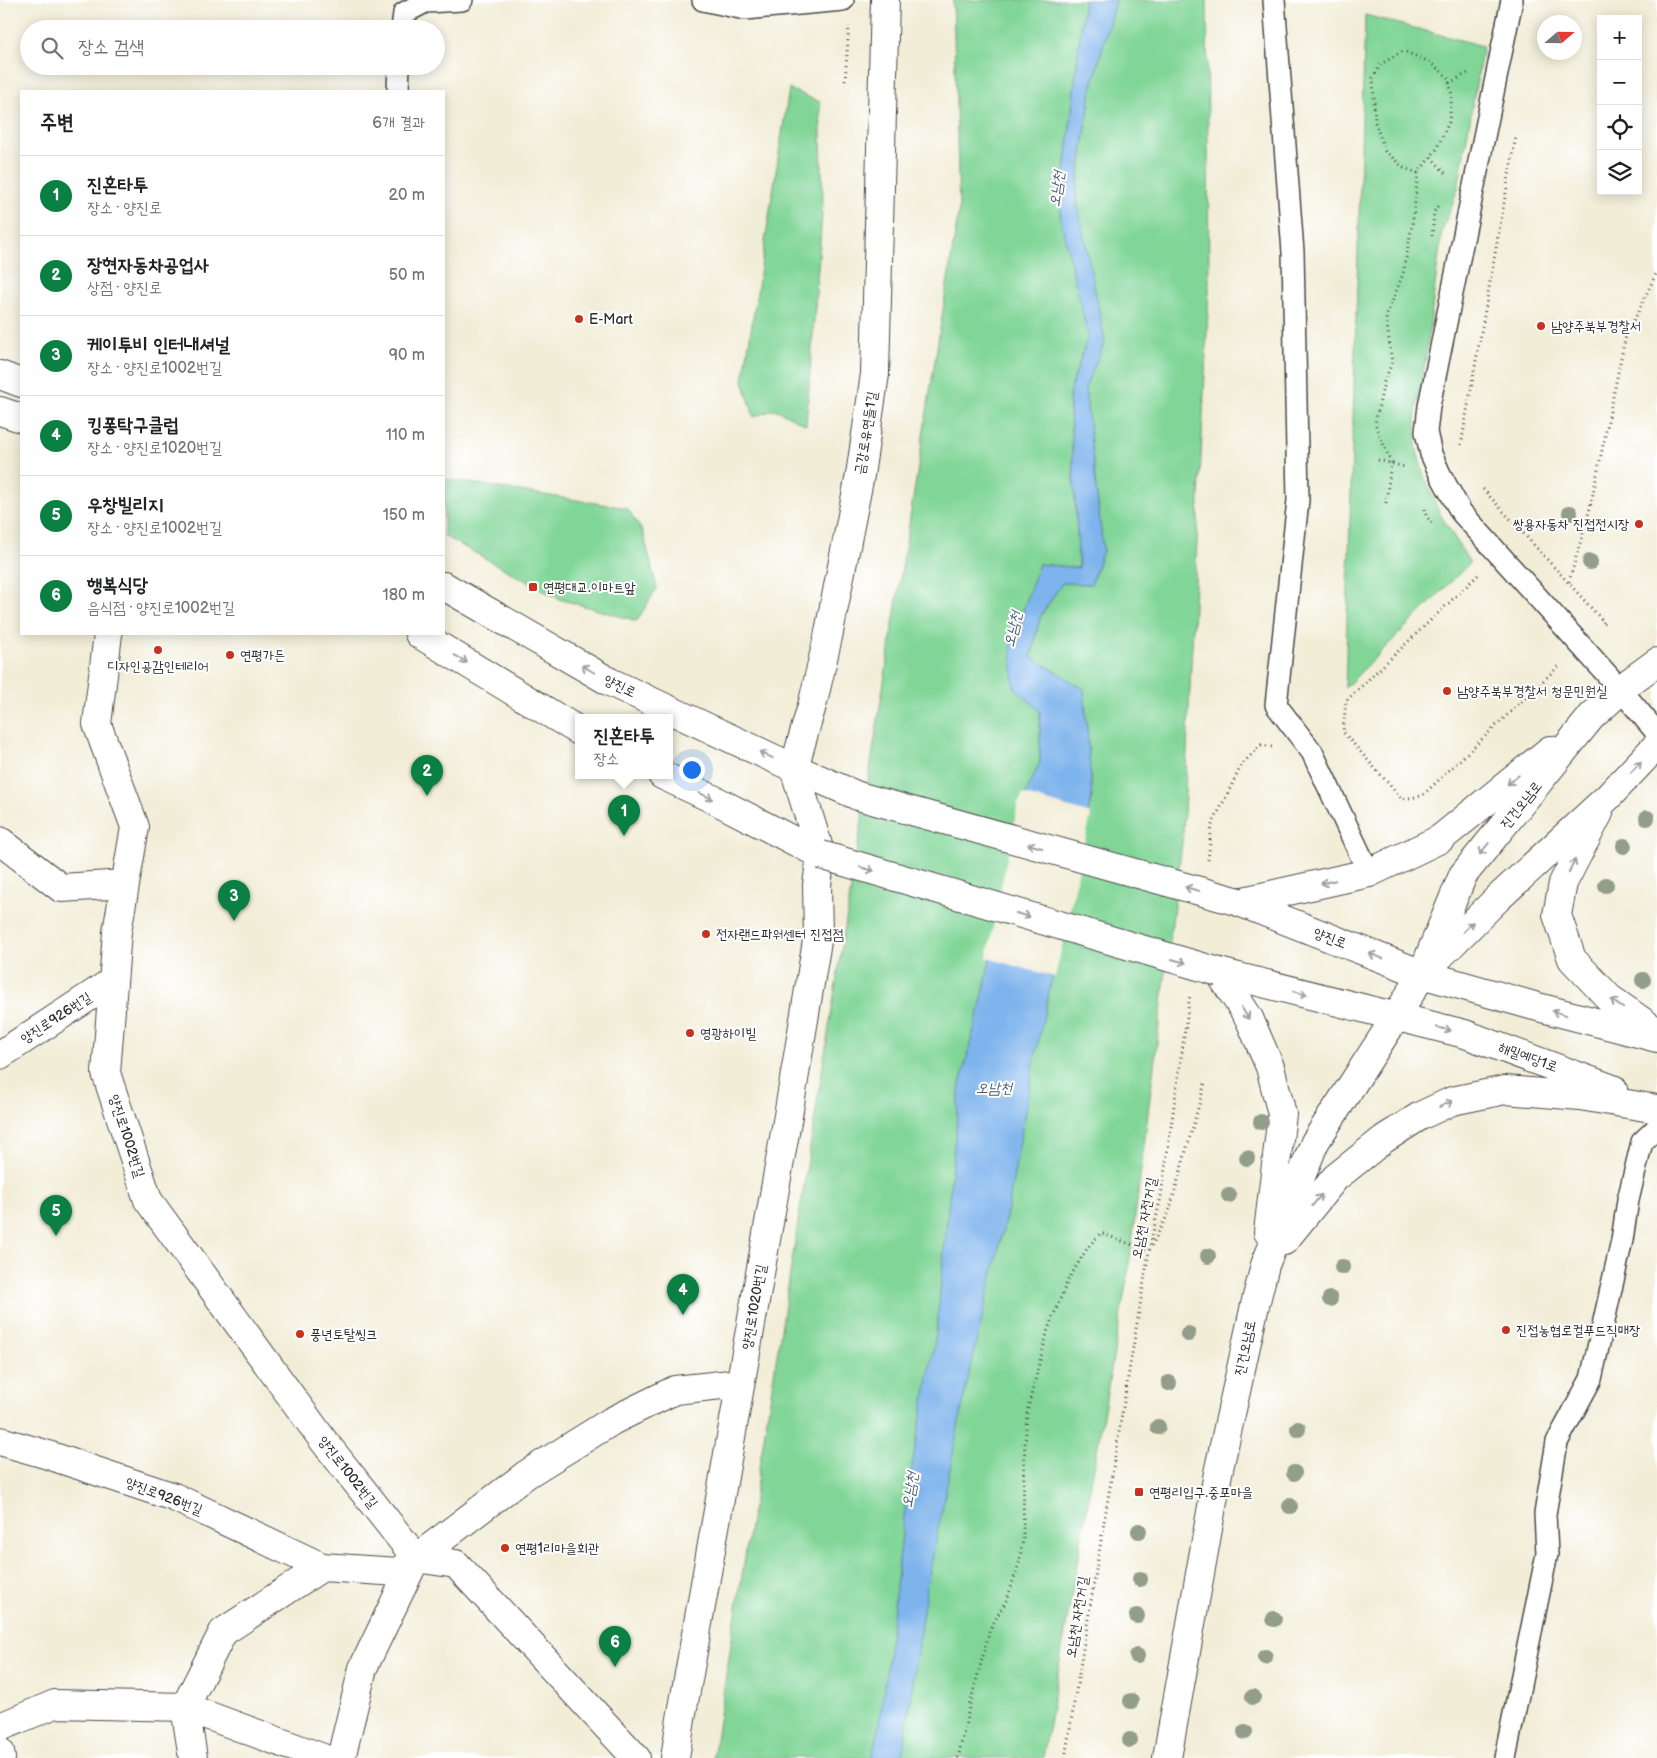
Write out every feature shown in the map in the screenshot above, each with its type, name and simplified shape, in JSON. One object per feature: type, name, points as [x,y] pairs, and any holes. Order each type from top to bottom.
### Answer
[{"type":"street","name":"금강로유연들1길","points":[[794,768],[813,702],[828,637],[860,475],[875,374],[885,0]]},
{"type":"street","points":[[0,375],[20,383]]},
{"type":"street","points":[[0,411],[20,418]]},
{"type":"street","name":"양진로","points":[[445,587],[610,682],[858,796],[1239,902],[1422,974]]},
{"type":"street","name":"양진로1002번길","points":[[108,635],[97,724],[135,827],[117,932],[106,1073],[148,1200],[323,1440],[416,1558]]},
{"type":"street","points":[[421,635],[575,728]]},
{"type":"street","name":"진건오남로","points":[[1167,1758],[1218,1473],[1265,1265],[1316,1142],[1422,974],[1463,875],[1592,716],[1657,662]]},
{"type":"street","points":[[1239,902],[1368,873],[1440,839],[1592,716]]},
{"type":"street","name":"진건오남로","points":[[1422,974],[1496,899],[1608,796],[1657,745]]},
{"type":"street","points":[[794,768],[821,855]]},
{"type":"street","points":[[670,779],[821,855],[1219,972],[1396,1017]]},
{"type":"street","points":[[1608,796],[1563,883],[1557,916],[1572,959],[1609,998],[1657,1032]]},
{"type":"street","points":[[0,841],[61,888],[125,884]]},
{"type":"street","name":"양진로1020번길","points":[[675,1758],[818,935],[817,885],[821,855]]},
{"type":"street","points":[[1219,972],[1249,1018],[1270,1067],[1282,1114],[1265,1265]]},
{"type":"street","points":[[1422,974],[1657,1038]]},
{"type":"street","name":"양진로926번길","points":[[0,1055],[113,981]]},
{"type":"street","name":"해밀예당1로","points":[[1396,1017],[1465,1034],[1657,1107]]},
{"type":"street","points":[[1265,1265],[1335,1178],[1384,1139],[1420,1116],[1452,1101],[1505,1090],[1580,1096],[1657,1107]]},
{"type":"street","points":[[341,1758],[363,1668],[416,1558],[527,1474],[612,1421],[675,1390],[740,1383]]},
{"type":"street","name":"양진로926번길","points":[[0,1441],[174,1497],[322,1568],[398,1572],[416,1558]]},
{"type":"street","points":[[416,1558],[456,1564],[636,1758]]},
{"type":"street","points":[[193,1758],[185,1707],[223,1632],[322,1568]]},
{"type":"street","points":[[0,1727],[55,1704],[185,1707],[323,1758]]},
{"type":"street","points":[[0,1752],[1,1758]]},
{"type":"lane","points":[[403,20],[404,13],[425,2],[462,0]]},
{"type":"lane","points":[[703,0],[746,8],[846,9]]},
{"type":"lane","points":[[1274,0],[1293,252],[1298,500],[1276,705],[1312,752],[1368,873]]},
{"type":"lane","points":[[1512,0],[1429,406],[1426,432],[1440,474],[1460,512],[1621,690],[1657,733]]},
{"type":"lane","points":[[398,90],[399,75]]},
{"type":"lane","points":[[1505,1758],[1547,1554],[1545,1514],[1556,1442],[1591,1379],[1642,1142],[1657,1128]]},
{"type":"path","points":[[845,80],[846,9]]},
{"type":"path","points":[[1386,503],[1391,463],[1375,423],[1384,382],[1392,363],[1386,316],[1405,266],[1413,220],[1418,173],[1436,150],[1449,122],[1452,95],[1448,77],[1428,61],[1403,51],[1382,64],[1373,78],[1375,122],[1385,151],[1404,168],[1418,173]]},
{"type":"path","points":[[1449,83],[1469,72]]},
{"type":"path","points":[[1462,449],[1460,443],[1517,131]]},
{"type":"path","points":[[1431,157],[1448,176]]},
{"type":"path","points":[[1568,583],[1590,508],[1625,339],[1657,272]]},
{"type":"path","points":[[1378,460],[1407,468]]},
{"type":"path","points":[[1482,488],[1604,622],[1422,796],[1402,799],[1343,732],[1346,701],[1478,574],[1484,581]]},
{"type":"path","points":[[1554,658],[1560,665]]},
{"type":"path","points":[[1207,865],[1212,825],[1242,764],[1261,745],[1312,752]]},
{"type":"path","name":"오남천 자전거길","points":[[1065,1758],[1149,1251],[1161,1196],[1190,993]]},
{"type":"path","points":[[958,1758],[990,1629],[1006,1599],[1019,1562],[1023,1540],[1027,1412],[1048,1329],[1068,1280],[1088,1247],[1101,1233],[1149,1251],[1169,1212],[1205,1084]]},
{"type":"green space","points":[[953,0],[1084,0],[1060,217],[1088,336],[1069,394],[1079,568],[1039,564],[1014,687],[1040,710],[1040,762],[1084,689],[1031,657],[1040,617],[1062,583],[1091,584],[1103,550],[1085,388],[1105,341],[1076,197],[1091,91],[1115,0],[1207,0],[1209,290],[1183,835],[1128,1273],[1043,1758],[713,1758],[959,209]]},
{"type":"green space","points":[[1365,15],[1483,46],[1458,188],[1442,231],[1425,363],[1416,411],[1416,447],[1423,473],[1439,512],[1470,563],[1345,688]]},
{"type":"green space","points":[[789,89],[820,102],[823,202],[806,425],[775,409],[754,417],[743,381]]},
{"type":"green space","points":[[445,479],[627,508],[643,532],[657,588],[637,621],[559,599],[445,537]]},
{"type":"water","name":"오남천","points":[[1084,0],[1115,0],[1091,91],[1076,197],[1105,341],[1085,388],[1103,550],[1091,584],[1062,583],[1040,617],[1031,657],[1084,689],[1092,796],[1035,1056],[1008,1208],[967,1383],[926,1590],[902,1758],[871,1758],[877,1737],[886,1676],[906,1499],[936,1334],[960,1084],[984,990],[1021,804],[1040,762],[1040,711],[1014,687],[1011,646],[1039,564],[1079,568],[1069,394],[1088,336],[1060,217]]},
{"type":"pier","points":[[1023,794],[1091,814],[1055,977],[987,958],[1018,804]]},
{"type":"place","name":"E-Mart","points":[[579,319]]},
{"type":"place","name":"남양주북부경찰서","points":[[1541,326]]},
{"type":"place","name":"쌍용자동차 진접전시장","points":[[1639,524]]},
{"type":"place","name":"연평대교.이마트앞","points":[[533,587]]},
{"type":"place","name":"디자인공감인테리어","points":[[158,650]]},
{"type":"place","name":"연평가든","points":[[230,655]]},
{"type":"place","name":"남양주북부경찰서 청문민원실","points":[[1447,691]]},
{"type":"place","name":"장현자동차공업사","points":[[427,796]]},
{"type":"place","name":"진혼타투","points":[[624,836]]},
{"type":"place","name":"케이투비 인터내셔널","points":[[234,921]]},
{"type":"place","name":"전자랜드파워센터 진접점","points":[[706,934]]},
{"type":"place","name":"영광하이빌","points":[[690,1033]]},
{"type":"place","name":"우창빌리지","points":[[56,1236]]},
{"type":"place","name":"킹퐁탁구클럽","points":[[683,1315]]},
{"type":"place","name":"진접농협로컬푸드직매장","points":[[1506,1330]]},
{"type":"place","name":"풍년토탈씽크","points":[[300,1334]]},
{"type":"place","name":"연평리입구.중포마을","points":[[1139,1492]]},
{"type":"place","name":"연평1리마을회관","points":[[505,1548]]},
{"type":"place","name":"행복식당","points":[[615,1667]]}]
